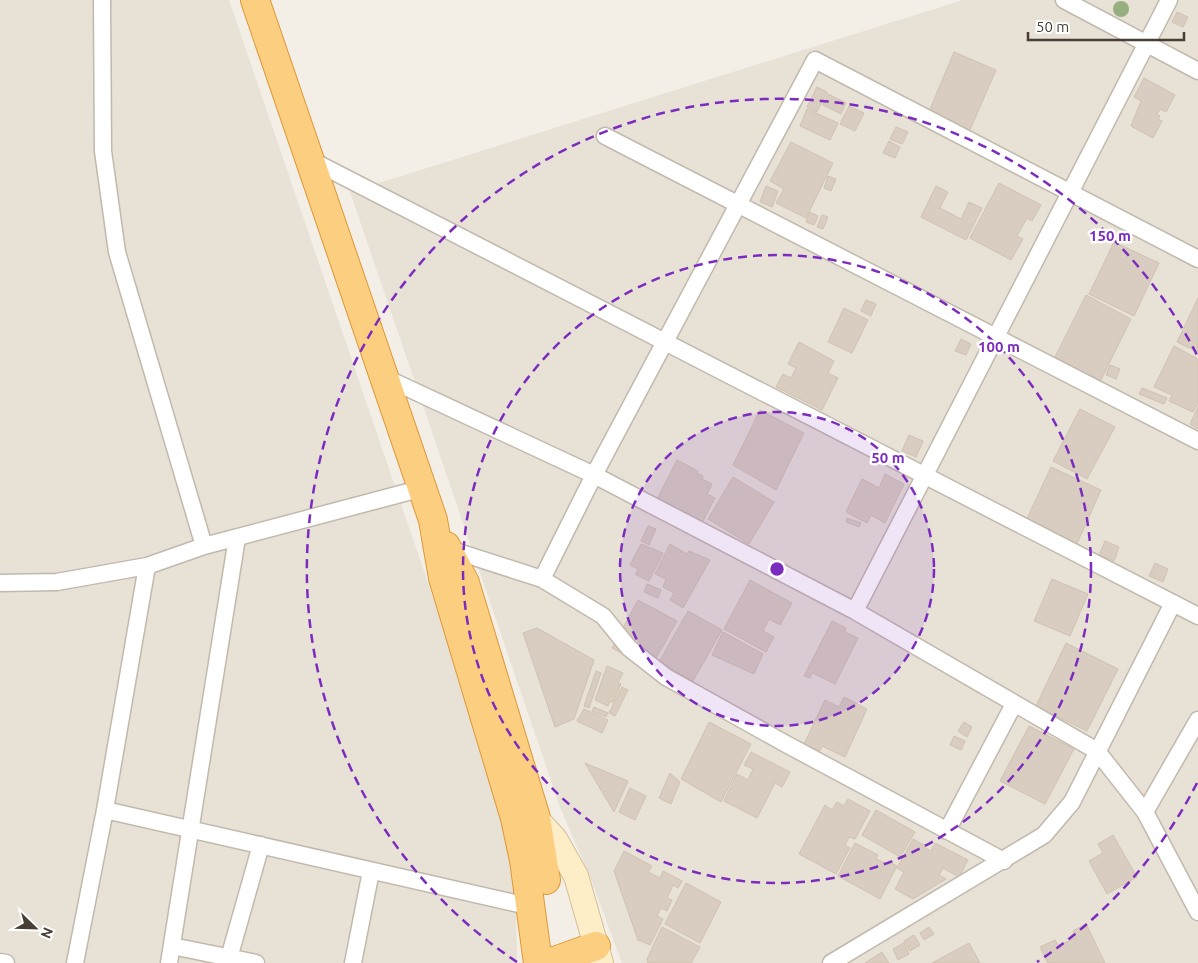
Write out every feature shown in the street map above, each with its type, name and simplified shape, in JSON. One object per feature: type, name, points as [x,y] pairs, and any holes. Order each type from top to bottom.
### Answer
[{"type":"highway","points":[[255,0],[443,548],[465,583],[536,818],[550,903],[549,962]]},
{"type":"highway","points":[[443,548],[443,578],[515,818],[532,907],[549,962]]},
{"type":"highway","points":[[549,962],[599,955]]},
{"type":"main road","points":[[536,818],[555,839],[576,876],[599,955]]},
{"type":"street","points":[[102,0],[103,151],[117,252],[204,546]]},
{"type":"street","points":[[1064,0],[1198,71]]},
{"type":"street","points":[[855,611],[1169,0]]},
{"type":"street","points":[[542,579],[594,475],[815,60],[1198,259]]},
{"type":"street","points":[[605,136],[1198,441]]},
{"type":"street","points":[[311,160],[1198,616]]},
{"type":"street","points":[[384,377],[594,475],[855,611],[1097,751],[1145,812],[1198,912]]},
{"type":"street","points":[[0,583],[57,582],[147,566],[204,546],[423,488]]},
{"type":"street","points":[[169,963],[237,538]]},
{"type":"street","points":[[443,548],[542,579],[603,616],[629,648],[666,677],[1004,861]]},
{"type":"street","points":[[75,963],[105,810],[147,566]]},
{"type":"street","points":[[832,963],[1004,861],[1044,835],[1072,802],[1173,603]]},
{"type":"street","points":[[947,830],[1014,704]]},
{"type":"street","points":[[1145,812],[1198,720]]},
{"type":"street","points":[[105,810],[532,907]]},
{"type":"street","points":[[229,958],[261,845]]},
{"type":"street","points":[[354,963],[371,870]]},
{"type":"street","points":[[172,946],[256,963]]},
{"type":"street","points":[[0,962],[6,963]]},
{"type":"shaded area","points":[[0,0],[229,0],[484,747],[515,873],[517,963],[0,963]]},
{"type":"shaded area","points":[[963,0],[1198,0],[1198,963],[622,963],[592,882],[560,807],[350,192]]},
{"type":"building","points":[[1177,12],[1188,17],[1183,27],[1172,22]]},
{"type":"building","points":[[954,52],[996,70],[969,132],[928,114]]},
{"type":"building","points":[[1144,78],[1175,95],[1166,112],[1160,109],[1157,114],[1160,116],[1158,119],[1162,121],[1153,138],[1131,126],[1141,101],[1134,97]]},
{"type":"building","points":[[817,87],[827,92],[817,112],[807,107]]},
{"type":"building","points":[[828,94],[846,103],[841,114],[823,105]]},
{"type":"building","points":[[849,106],[864,113],[855,131],[840,124]]},
{"type":"building","points":[[807,109],[838,123],[830,140],[800,126]]},
{"type":"building","points":[[896,127],[908,132],[902,144],[890,139]]},
{"type":"building","points":[[889,141],[900,147],[895,158],[883,153]]},
{"type":"building","points":[[791,142],[833,163],[806,218],[776,203],[784,189],[770,181]]},
{"type":"building","points":[[828,176],[836,179],[831,191],[824,188]]},
{"type":"building","points":[[999,183],[1041,205],[1032,221],[1027,218],[1017,236],[1023,239],[1011,260],[970,238]]},
{"type":"building","points":[[766,186],[778,191],[772,207],[760,202]]},
{"type":"building","points":[[936,186],[948,192],[940,208],[961,219],[969,202],[982,208],[966,240],[921,217]]},
{"type":"building","points":[[810,212],[818,216],[814,225],[806,222]]},
{"type":"building","points":[[822,215],[828,217],[823,229],[817,227]]},
{"type":"building","points":[[1114,242],[1159,263],[1134,316],[1089,294]]},
{"type":"building","points":[[1086,295],[1131,319],[1100,382],[1054,359]]},
{"type":"building","points":[[1198,298],[1198,352],[1177,342]]},
{"type":"building","points":[[866,300],[876,304],[871,316],[861,311]]},
{"type":"building","points":[[844,308],[868,320],[852,353],[828,342]]},
{"type":"building","points":[[961,339],[971,344],[966,355],[955,351]]},
{"type":"building","points":[[799,342],[834,361],[828,373],[838,378],[822,410],[776,387],[783,374],[791,378],[796,368],[788,364]]},
{"type":"building","points":[[1174,346],[1198,359],[1198,403],[1193,412],[1169,401],[1172,395],[1154,387]]},
{"type":"building","points":[[1110,365],[1120,369],[1116,379],[1106,375]]},
{"type":"building","points":[[1142,388],[1167,398],[1164,404],[1139,394]]},
{"type":"building","points":[[1198,407],[1198,429],[1190,424]]},
{"type":"building","points":[[1080,409],[1115,427],[1087,479],[1053,461]]},
{"type":"building","points":[[760,410],[804,433],[776,490],[733,465]]},
{"type":"building","points":[[909,435],[923,441],[916,457],[902,451]]},
{"type":"building","points":[[677,460],[698,471],[697,473],[703,476],[702,479],[712,484],[707,494],[715,498],[701,525],[656,501]]},
{"type":"building","points":[[1051,467],[1101,490],[1075,548],[1024,525]]},
{"type":"building","points":[[885,474],[904,484],[885,523],[871,515],[867,523],[846,512],[862,479],[879,488]]},
{"type":"building","points":[[733,477],[774,502],[749,544],[708,519]]},
{"type":"building","points":[[847,518],[861,523],[859,527],[846,522]]},
{"type":"building","points":[[648,526],[656,529],[649,545],[641,541]]},
{"type":"building","points":[[1105,541],[1119,547],[1114,561],[1099,555]]},
{"type":"building","points":[[641,544],[663,553],[649,581],[635,574],[638,569],[630,565]]},
{"type":"building","points":[[670,544],[687,554],[689,551],[710,560],[683,608],[670,600],[674,593],[663,587],[666,579],[655,574]]},
{"type":"building","points":[[1155,563],[1168,569],[1163,582],[1149,576]]},
{"type":"building","points":[[1052,579],[1088,594],[1070,636],[1034,621]]},
{"type":"building","points":[[750,580],[792,603],[780,625],[769,619],[763,631],[774,637],[766,652],[724,629]]},
{"type":"building","points":[[647,584],[661,590],[658,598],[644,592]]},
{"type":"building","points":[[638,600],[677,621],[650,669],[612,648]]},
{"type":"building","points":[[688,611],[722,630],[693,681],[659,662]]},
{"type":"building","points":[[832,621],[846,628],[845,632],[858,638],[835,684],[812,673],[810,678],[804,676]]},
{"type":"building","points":[[537,628],[594,660],[574,719],[555,727],[523,633]]},
{"type":"building","points":[[723,632],[763,654],[754,674],[712,655]]},
{"type":"building","points":[[1066,643],[1118,669],[1087,731],[1036,706]]},
{"type":"building","points":[[607,666],[623,673],[618,683],[621,684],[613,702],[609,702],[608,706],[595,700]]},
{"type":"building","points":[[596,671],[601,673],[589,708],[584,706]]},
{"type":"building","points":[[622,687],[628,690],[615,716],[609,713]]},
{"type":"building","points":[[844,697],[867,709],[845,757],[822,746],[820,751],[804,744],[825,700],[839,707]]},
{"type":"building","points":[[594,707],[608,713],[606,717],[592,711]]},
{"type":"building","points":[[584,709],[608,720],[602,733],[577,721]]},
{"type":"building","points":[[709,722],[751,744],[721,802],[681,779]]},
{"type":"building","points":[[964,722],[972,727],[967,737],[958,731]]},
{"type":"building","points":[[1029,726],[1074,749],[1045,804],[1000,781]]},
{"type":"building","points":[[954,736],[965,741],[961,750],[950,745]]},
{"type":"building","points":[[751,752],[790,772],[782,787],[775,783],[757,818],[724,801],[737,774],[748,780],[753,769],[744,765]]},
{"type":"building","points":[[585,763],[628,781],[614,812]]},
{"type":"building","points":[[670,773],[680,782],[671,804],[659,798]]},
{"type":"building","points":[[630,788],[646,796],[635,820],[619,812]]},
{"type":"building","points":[[848,799],[870,811],[855,839],[849,837],[845,845],[850,848],[836,874],[799,854],[825,805],[832,810],[837,802],[844,806]]},
{"type":"building","points":[[876,810],[915,832],[900,857],[862,835]]},
{"type":"building","points":[[1113,835],[1137,877],[1107,894],[1089,861],[1103,853],[1098,844]]},
{"type":"building","points":[[913,839],[931,851],[935,843],[968,860],[959,877],[943,868],[939,875],[946,879],[913,899],[895,889],[904,872],[897,868]]},
{"type":"building","points":[[855,843],[878,855],[876,859],[887,864],[888,861],[897,866],[880,899],[838,876]]},
{"type":"building","points":[[624,851],[652,866],[648,872],[660,878],[663,871],[682,881],[678,888],[673,885],[667,898],[672,900],[667,911],[661,908],[657,916],[663,919],[650,945],[638,940],[614,871]]},
{"type":"building","points":[[686,883],[721,902],[700,943],[665,924]]},
{"type":"building","points":[[1086,924],[1105,963],[1048,963],[1040,947],[1055,940],[1059,946],[1076,937],[1073,931]]},
{"type":"building","points":[[662,927],[700,947],[691,963],[648,963],[647,959]]},
{"type":"building","points":[[929,927],[934,934],[924,940],[920,933]]},
{"type":"building","points":[[914,935],[920,945],[910,951],[904,941]]},
{"type":"building","points":[[904,943],[909,954],[898,960],[893,949]]},
{"type":"building","points":[[969,943],[980,963],[932,963]]},
{"type":"building","points":[[882,952],[889,963],[865,963]]}]
